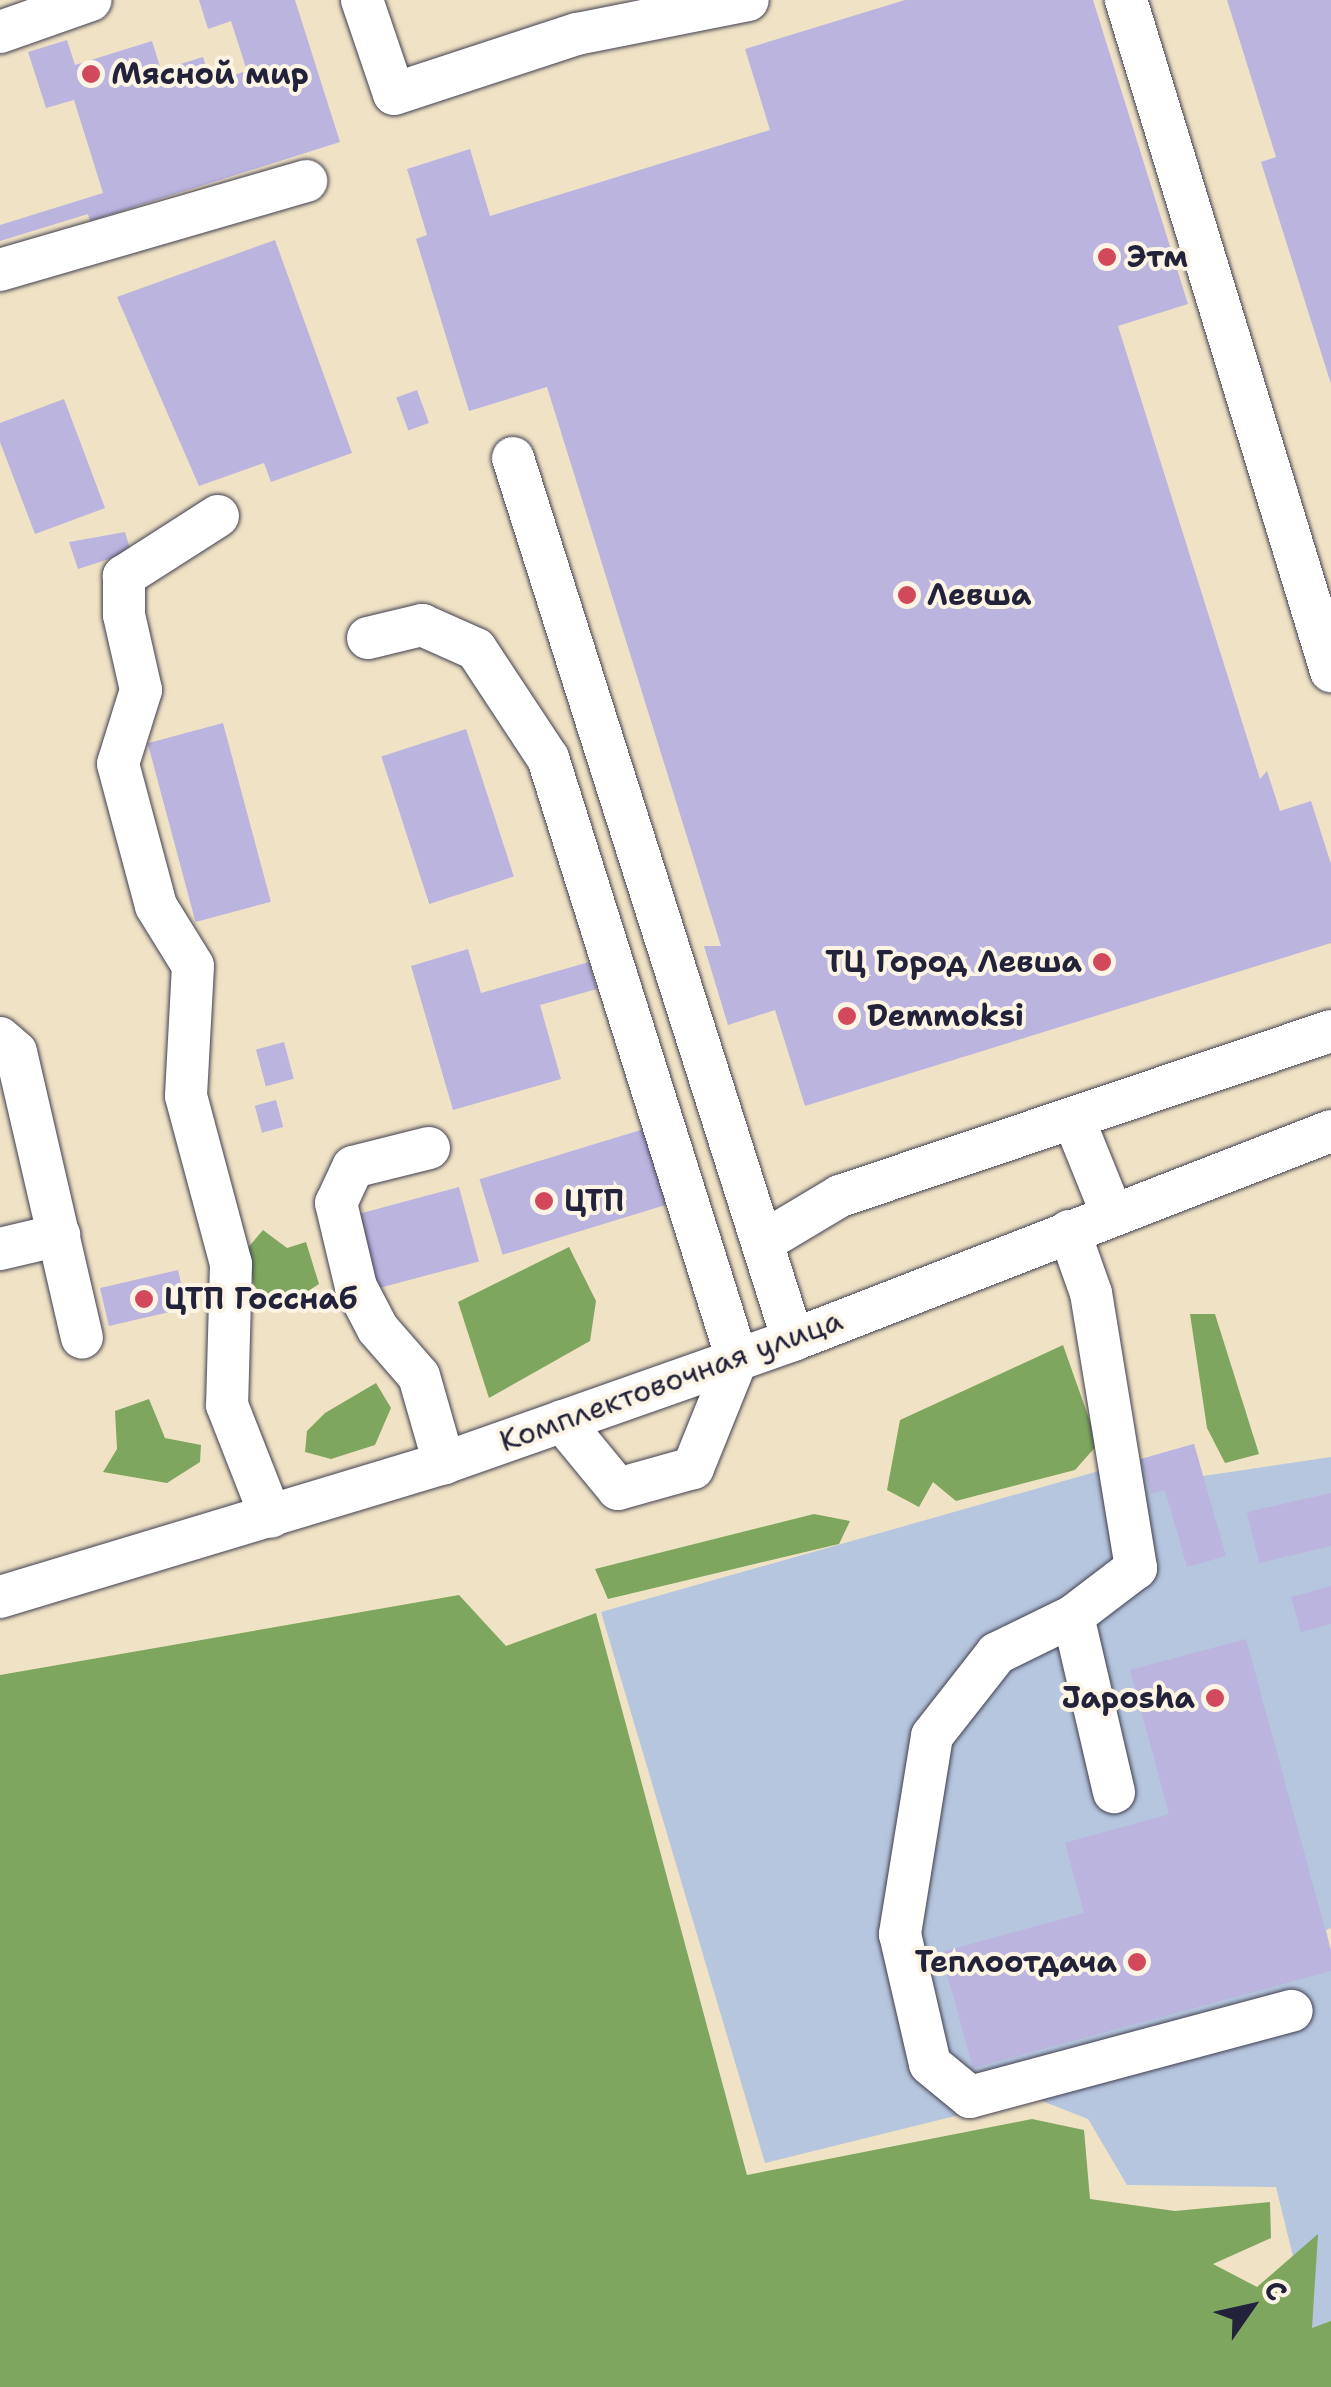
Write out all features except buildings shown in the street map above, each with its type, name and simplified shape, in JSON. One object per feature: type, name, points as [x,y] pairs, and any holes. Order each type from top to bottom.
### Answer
[{"type":"street","points":[[0,32],[91,0]]},
{"type":"street","points":[[362,0],[394,94],[577,34],[748,0]]},
{"type":"street","points":[[1126,0],[1331,671]]},
{"type":"street","points":[[0,270],[306,181]]},
{"type":"street","points":[[513,458],[794,1340]]},
{"type":"street","points":[[218,516],[124,576],[124,616],[141,690],[118,764],[156,906],[192,966],[186,1096],[230,1264],[227,1405],[271,1517]]},
{"type":"street","points":[[368,638],[422,625],[476,649],[548,758],[737,1359],[693,1468],[618,1489],[562,1421]]},
{"type":"street","points":[[763,1242],[840,1196],[1331,1031]]},
{"type":"street","points":[[0,1038],[16,1052],[14,1108],[58,1235],[82,1337]]},
{"type":"street","points":[[1074,1120],[1112,1214]]},
{"type":"street","name":"Комплектовочная улица","points":[[0,1597],[444,1463],[794,1340],[1331,1131]]},
{"type":"street","points":[[430,1148],[353,1167],[336,1203],[356,1287],[378,1329],[419,1376],[444,1463]]},
{"type":"street","points":[[1068,1231],[1091,1293],[1136,1568],[1073,1616],[997,1653],[932,1736],[900,1934],[930,2064],[970,2098],[1292,2011]]},
{"type":"street","points":[[0,1250],[58,1235]]},
{"type":"street","points":[[1073,1616],[1114,1792]]},
{"type":"shaded area","points":[[1194,1444],[1203,1476],[1331,1457],[1331,1928],[1326,1930],[1331,1951],[1331,2387],[1325,2387],[1276,2187],[1127,2185],[1088,2119],[1032,2097],[765,2163],[601,1612]]},
{"type":"green space","points":[[263,1230],[287,1248],[306,1242],[319,1284],[274,1313],[254,1285],[246,1250]]},
{"type":"green space","points":[[569,1247],[596,1301],[590,1341],[489,1398],[458,1302]]},
{"type":"green space","points":[[1190,1314],[1215,1314],[1259,1454],[1225,1463],[1207,1428]]},
{"type":"green space","points":[[1063,1345],[1098,1444],[1075,1470],[956,1501],[933,1482],[919,1507],[887,1490],[900,1420]]},
{"type":"green space","points":[[376,1383],[391,1408],[375,1445],[331,1459],[305,1452],[307,1431],[325,1413]]},
{"type":"green space","points":[[149,1399],[165,1438],[201,1445],[200,1462],[167,1483],[103,1472],[117,1449],[115,1411]]},
{"type":"green space","points":[[814,1514],[850,1521],[839,1544],[608,1599],[595,1569]]},
{"type":"green space","points":[[459,1595],[506,1646],[596,1613],[747,2175],[1032,2119],[1084,2130],[1090,2199],[1175,2211],[1270,2202],[1271,2238],[1213,2264],[1257,2287],[1318,2234],[1312,2328],[1331,2321],[1331,2387],[0,2387],[0,1675]]},
{"type":"place","name":"Мясной мир","points":[[91,74]]},
{"type":"place","name":"Этм","points":[[1107,257]]},
{"type":"place","name":"Левша","points":[[907,595]]},
{"type":"place","name":"ТЦ Город Левша","points":[[1102,962]]},
{"type":"place","name":"Demmoksi","points":[[847,1016]]},
{"type":"place","name":"ЦТП","points":[[544,1201]]},
{"type":"place","name":"ЦТП Госснаб","points":[[144,1299]]},
{"type":"place","name":"Japosha","points":[[1215,1698]]},
{"type":"place","name":"Теплоотдача","points":[[1137,1962]]}]
